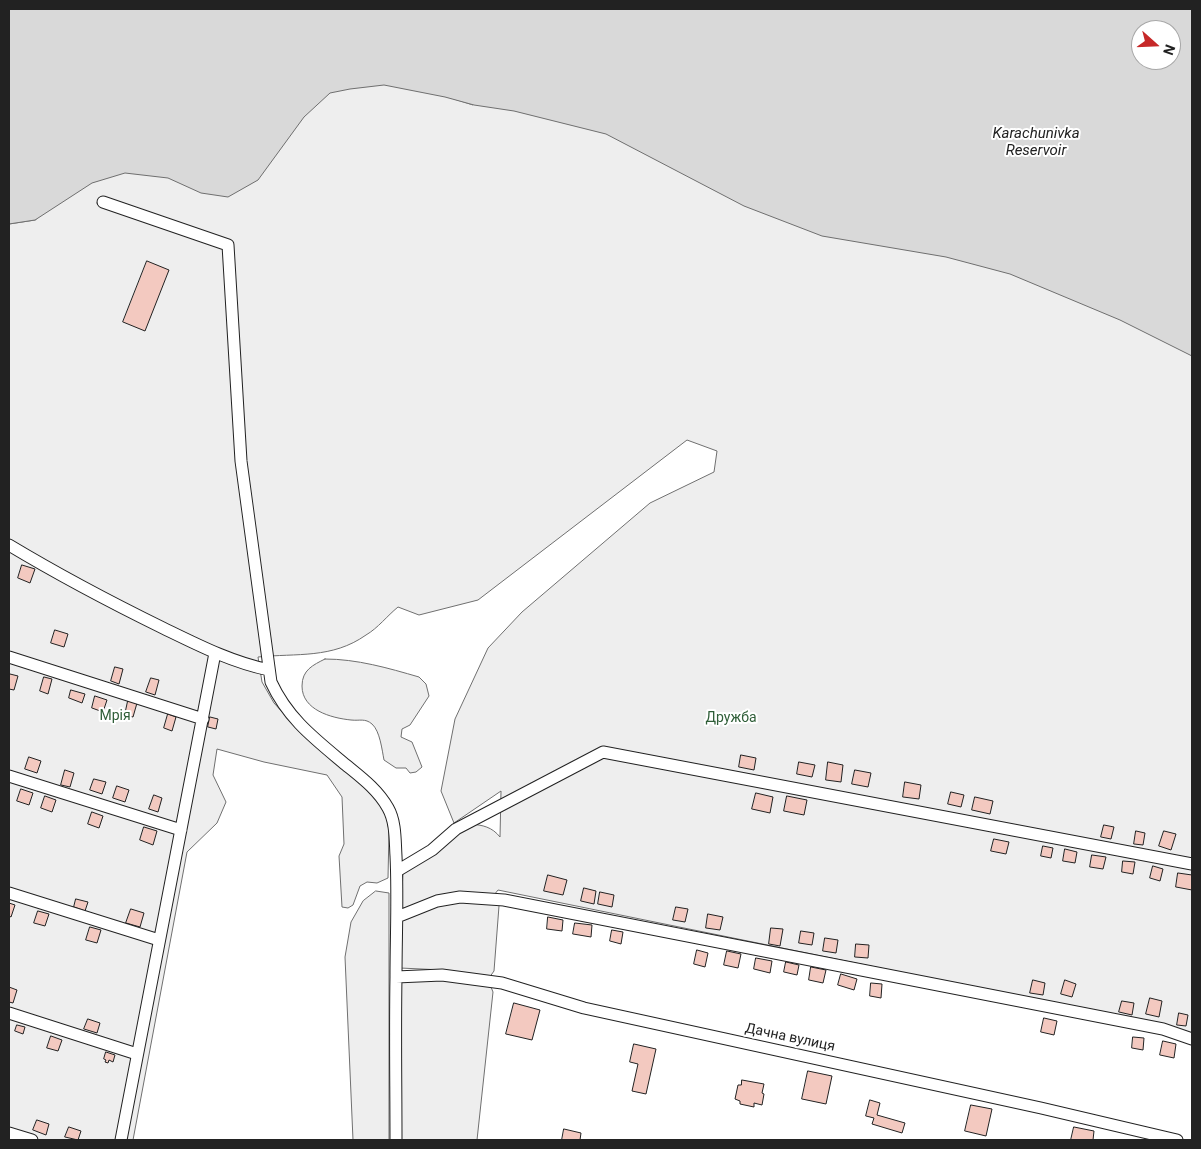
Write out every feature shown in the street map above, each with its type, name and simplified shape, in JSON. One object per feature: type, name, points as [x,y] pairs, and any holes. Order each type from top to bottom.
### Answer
[{"type":"street","points":[[103,202],[228,245],[241,461],[271,682],[280,700],[293,718],[368,783],[381,797],[389,811],[395,831],[397,871],[396,1140]]},
{"type":"street","points":[[9,545],[67,580],[216,653],[251,666],[269,670]]},
{"type":"street","points":[[121,1140],[216,653]]},
{"type":"street","points":[[9,657],[203,719]]},
{"type":"street","points":[[397,871],[432,850],[456,828],[603,752],[1192,864]]},
{"type":"street","points":[[9,776],[181,830]]},
{"type":"street","points":[[9,893],[159,940]]},
{"type":"street","points":[[397,917],[437,901],[460,897],[504,900],[1163,1030],[1192,1039]]},
{"type":"street","name":"Дачна вулиця","points":[[396,977],[442,975],[502,983],[584,1008],[1041,1108],[1178,1140]]},
{"type":"street","points":[[9,1013],[137,1054]]},
{"type":"street","points":[[9,1133],[32,1140]]},
{"type":"green space","points":[[239,30],[473,105],[479,91],[1192,302],[1192,1035],[1164,1026],[498,890],[494,895],[401,910],[403,872],[470,824],[487,827],[500,837],[501,791],[454,823],[441,791],[455,719],[488,648],[522,612],[650,503],[714,472],[717,451],[687,440],[478,600],[419,615],[398,607],[370,632],[353,643],[340,648],[314,654],[258,657],[262,682],[274,703],[303,735],[377,798],[386,813],[389,831],[388,878],[377,883],[367,882],[360,886],[353,905],[348,908],[342,907],[339,856],[344,844],[342,797],[327,775],[264,762],[217,749],[213,775],[226,802],[217,823],[187,852],[133,1140],[9,1140],[9,224],[35,220]]},
{"type":"green space","points":[[325,659],[361,662],[384,667],[419,677],[426,684],[429,696],[410,725],[402,729],[401,737],[412,742],[422,767],[416,772],[410,773],[406,768],[396,768],[384,760],[379,736],[375,727],[369,722],[327,715],[312,707],[303,694],[302,680],[312,666]]},
{"type":"green space","points":[[376,891],[389,893],[389,1140],[353,1140],[345,957],[351,922],[363,901]]},
{"type":"green space","points":[[460,901],[496,903],[499,906],[494,971],[489,978],[443,970],[400,968],[401,920],[438,905]]},
{"type":"green space","points":[[441,979],[491,987],[493,992],[477,1140],[401,1140],[401,981]]},
{"type":"water","name":"Karachunivka Reservoir","points":[[9,9],[1192,9],[1192,356],[1120,320],[1010,274],[946,257],[822,236],[744,206],[606,134],[514,111],[474,105],[445,97],[384,85],[330,93],[304,117],[258,180],[228,197],[201,193],[168,178],[125,173],[92,183],[35,220],[9,224]]},
{"type":"building","points":[[147,261],[169,270],[145,331],[123,322]]},
{"type":"building","points":[[22,565],[35,569],[30,583],[18,578]]},
{"type":"building","points":[[55,630],[68,634],[64,647],[51,643]]},
{"type":"building","points":[[115,667],[123,669],[119,684],[111,681]]},
{"type":"building","points":[[10,674],[18,676],[14,690],[9,689]]},
{"type":"building","points":[[44,677],[52,679],[48,694],[40,691]]},
{"type":"building","points":[[151,678],[159,680],[155,695],[146,692]]},
{"type":"building","points":[[71,690],[85,694],[82,703],[69,698]]},
{"type":"building","points":[[95,696],[107,700],[103,712],[92,708]]},
{"type":"building","points":[[128,701],[137,703],[133,717],[125,715]]},
{"type":"building","points":[[168,714],[176,717],[172,731],[164,728]]},
{"type":"building","points":[[210,717],[218,719],[216,729],[208,727]]},
{"type":"building","points":[[741,755],[756,758],[754,770],[739,767]]},
{"type":"building","points":[[29,757],[41,761],[37,773],[25,769]]},
{"type":"building","points":[[799,762],[815,765],[812,777],[797,774]]},
{"type":"building","points":[[828,762],[843,765],[841,782],[826,780]]},
{"type":"building","points":[[65,770],[74,773],[70,787],[61,785]]},
{"type":"building","points":[[855,770],[871,773],[868,787],[852,784]]},
{"type":"building","points":[[94,779],[106,782],[102,794],[90,790]]},
{"type":"building","points":[[905,782],[921,785],[919,799],[903,797]]},
{"type":"building","points":[[117,786],[129,790],[125,802],[113,798]]},
{"type":"building","points":[[21,789],[33,793],[29,805],[17,801]]},
{"type":"building","points":[[951,792],[964,795],[961,807],[948,804]]},
{"type":"building","points":[[756,793],[773,797],[770,813],[752,809]]},
{"type":"building","points":[[154,795],[162,798],[158,812],[149,809]]},
{"type":"building","points":[[45,796],[56,800],[52,812],[41,808]]},
{"type":"building","points":[[787,796],[807,800],[804,815],[784,811]]},
{"type":"building","points":[[975,797],[993,801],[990,814],[972,810]]},
{"type":"building","points":[[92,812],[103,816],[99,828],[88,824]]},
{"type":"building","points":[[1104,825],[1114,827],[1111,839],[1101,837]]},
{"type":"building","points":[[144,827],[157,831],[153,845],[140,840]]},
{"type":"building","points":[[1136,831],[1145,833],[1143,845],[1134,844]]},
{"type":"building","points":[[1164,831],[1176,834],[1171,850],[1159,846]]},
{"type":"building","points":[[994,839],[1009,842],[1006,854],[991,851]]},
{"type":"building","points":[[1043,846],[1053,848],[1051,858],[1041,856]]},
{"type":"building","points":[[1065,849],[1077,852],[1075,863],[1063,861]]},
{"type":"building","points":[[1092,855],[1106,857],[1103,869],[1090,867]]},
{"type":"building","points":[[1123,861],[1135,862],[1133,874],[1122,872]]},
{"type":"building","points":[[1153,866],[1163,869],[1160,881],[1150,878]]},
{"type":"building","points":[[1178,873],[1192,875],[1192,890],[1176,887]]},
{"type":"building","points":[[548,875],[567,880],[563,895],[544,891]]},
{"type":"building","points":[[584,888],[596,891],[594,904],[581,901]]},
{"type":"building","points":[[600,892],[614,895],[612,907],[598,904]]},
{"type":"building","points":[[76,899],[88,902],[85,911],[74,907]]},
{"type":"building","points":[[9,903],[15,905],[11,917],[9,916]]},
{"type":"building","points":[[676,907],[688,909],[685,922],[673,920]]},
{"type":"building","points":[[131,909],[144,913],[140,927],[126,923]]},
{"type":"building","points":[[38,911],[49,914],[45,926],[34,923]]},
{"type":"building","points":[[708,914],[723,917],[720,930],[706,928]]},
{"type":"building","points":[[548,917],[563,920],[562,931],[547,929]]},
{"type":"building","points":[[575,923],[592,925],[591,937],[573,934]]},
{"type":"building","points":[[90,927],[101,930],[97,943],[86,940]]},
{"type":"building","points":[[771,928],[783,929],[780,946],[769,944]]},
{"type":"building","points":[[612,930],[623,932],[621,944],[610,941]]},
{"type":"building","points":[[801,931],[814,933],[812,945],[799,943]]},
{"type":"building","points":[[825,938],[838,940],[836,953],[823,951]]},
{"type":"building","points":[[856,944],[869,945],[868,958],[855,957]]},
{"type":"building","points":[[697,950],[708,953],[705,967],[694,964]]},
{"type":"building","points":[[727,951],[741,954],[738,968],[724,965]]},
{"type":"building","points":[[756,958],[772,961],[770,973],[754,969]]},
{"type":"building","points":[[786,962],[799,965],[797,975],[784,972]]},
{"type":"building","points":[[811,967],[826,970],[823,983],[809,980]]},
{"type":"building","points":[[841,974],[857,979],[854,990],[838,985]]},
{"type":"building","points":[[1033,980],[1045,983],[1043,995],[1030,993]]},
{"type":"building","points":[[1065,980],[1076,984],[1072,997],[1061,994]]},
{"type":"building","points":[[871,983],[882,984],[881,998],[870,996]]},
{"type":"building","points":[[9,987],[17,990],[13,1003],[9,1002]]},
{"type":"building","points":[[1150,998],[1162,1001],[1159,1017],[1146,1014]]},
{"type":"building","points":[[1122,1001],[1134,1003],[1132,1015],[1119,1012]]},
{"type":"building","points":[[514,1003],[540,1010],[532,1040],[506,1034]]},
{"type":"building","points":[[1179,1013],[1188,1015],[1186,1026],[1177,1025]]},
{"type":"building","points":[[1044,1018],[1057,1021],[1054,1035],[1041,1032]]},
{"type":"building","points":[[88,1019],[100,1023],[97,1033],[84,1029]]},
{"type":"building","points":[[17,1025],[25,1027],[23,1034],[15,1031]]},
{"type":"building","points":[[51,1036],[62,1040],[58,1051],[47,1048]]},
{"type":"building","points":[[1133,1037],[1144,1038],[1143,1050],[1132,1048]]},
{"type":"building","points":[[1163,1041],[1176,1044],[1174,1058],[1160,1055]]},
{"type":"building","points":[[634,1044],[656,1049],[646,1094],[632,1091],[638,1064],[630,1062]]},
{"type":"building","points":[[106,1052],[115,1055],[113,1062],[109,1060],[108,1063],[105,1062]]},
{"type":"building","points":[[808,1071],[832,1076],[826,1104],[802,1099]]},
{"type":"building","points":[[742,1080],[764,1084],[762,1105],[754,1103],[754,1107],[740,1104],[740,1101],[735,1099],[738,1085],[741,1085]]},
{"type":"building","points":[[870,1100],[880,1103],[877,1115],[905,1123],[902,1133],[872,1124],[874,1118],[866,1116]]},
{"type":"building","points":[[971,1105],[992,1109],[986,1136],[965,1131]]},
{"type":"building","points":[[37,1120],[49,1124],[46,1135],[33,1130]]},
{"type":"building","points":[[69,1127],[81,1131],[78,1140],[65,1137]]},
{"type":"building","points":[[1074,1127],[1094,1131],[1093,1140],[1071,1140]]},
{"type":"building","points":[[564,1129],[581,1133],[580,1140],[562,1140]]},
{"type":"park label","name":"Мрія","points":[[115,716]]},
{"type":"park label","name":"Дружба","points":[[731,718]]}]
